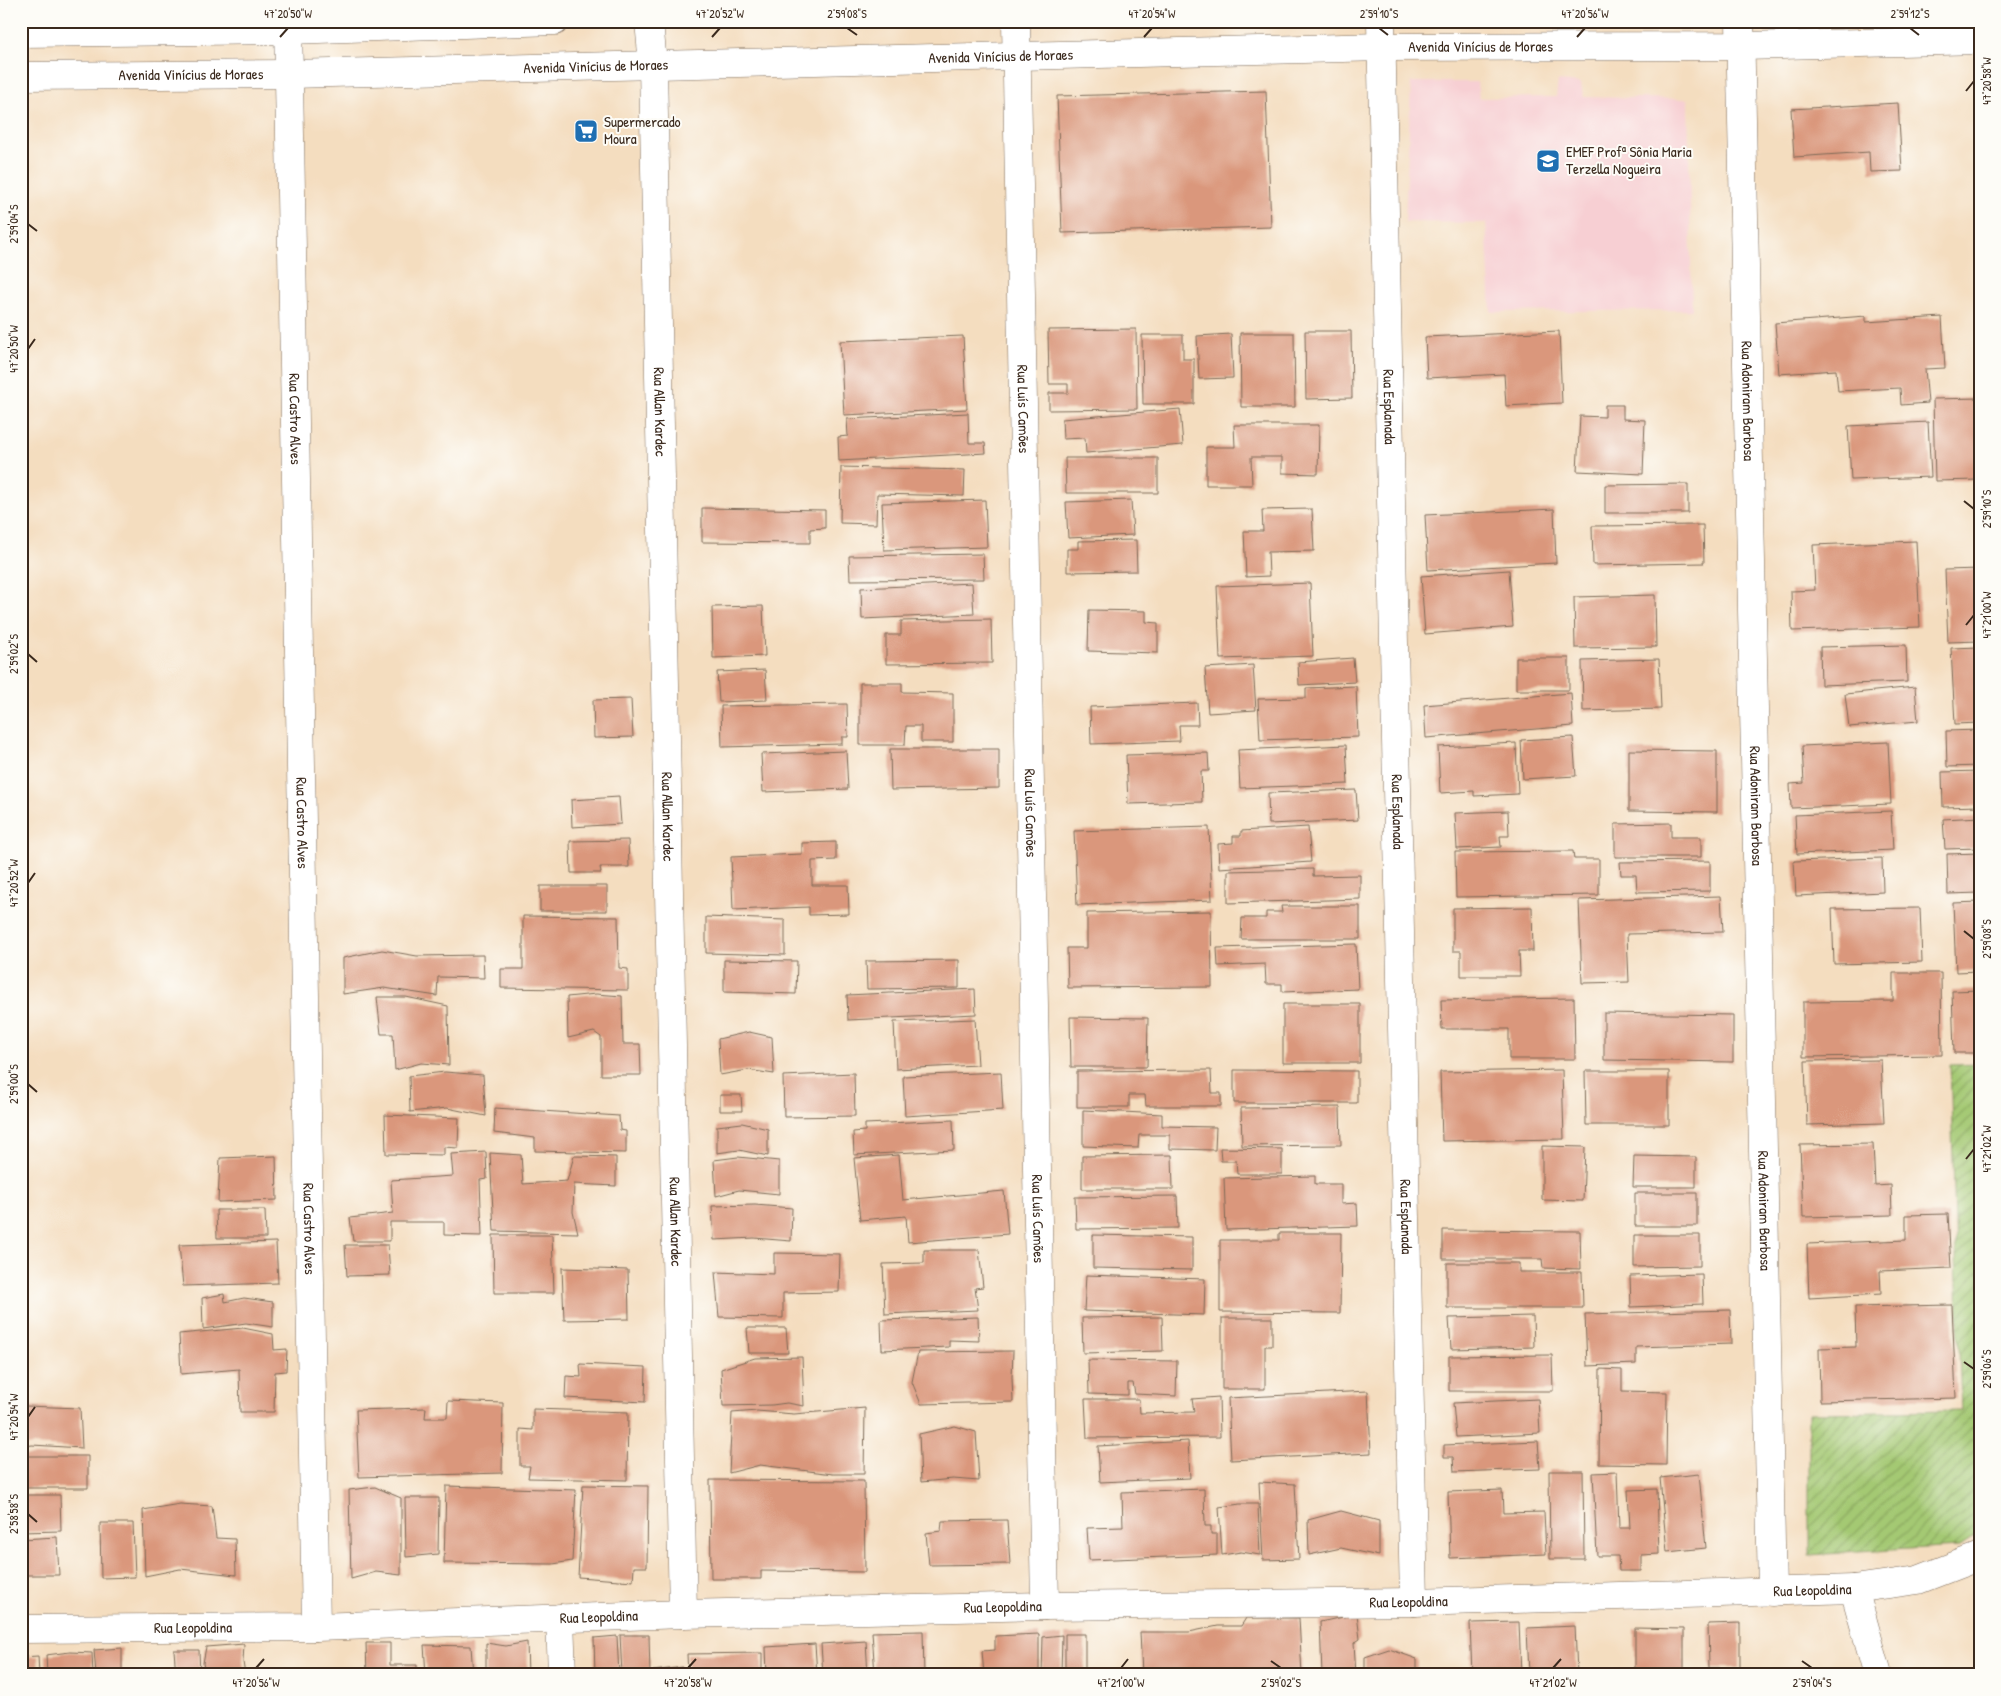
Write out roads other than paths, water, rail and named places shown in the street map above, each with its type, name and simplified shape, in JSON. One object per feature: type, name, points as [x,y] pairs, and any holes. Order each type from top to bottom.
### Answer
[{"type":"street","points":[[21,33],[555,21]]},
{"type":"street","name":"Rua Allan Kardec","points":[[649,21],[653,65],[683,1614]]},
{"type":"street","name":"Rua Luís Camões","points":[[1016,21],[1045,1606]]},
{"type":"street","name":"Rua Castro Alves","points":[[289,26],[316,1627]]},
{"type":"street","name":"Avenida Vinícius de Moraes","points":[[21,76],[290,74],[1017,56],[1382,34],[1741,34],[1980,40]]},
{"type":"street","name":"Rua Esplanada","points":[[1382,34],[1414,1602]]},
{"type":"street","name":"Rua Adoniram Barbosa","points":[[1741,34],[1772,1592]]},
{"type":"street","name":"Rua Leopoldina","points":[[21,1629],[316,1627],[683,1614],[1045,1606],[1414,1602],[1854,1589],[1918,1580],[1980,1556]]},
{"type":"street","points":[[1854,1589],[1878,1675]]},
{"type":"street","points":[[560,1618],[562,1675]]},
{"type":"place","name":"Supermercado Moura","points":[[586,131]]},
{"type":"place","name":"EMEF Profª Sônia Maria Terzella Nogueira","points":[[1548,161]]}]
